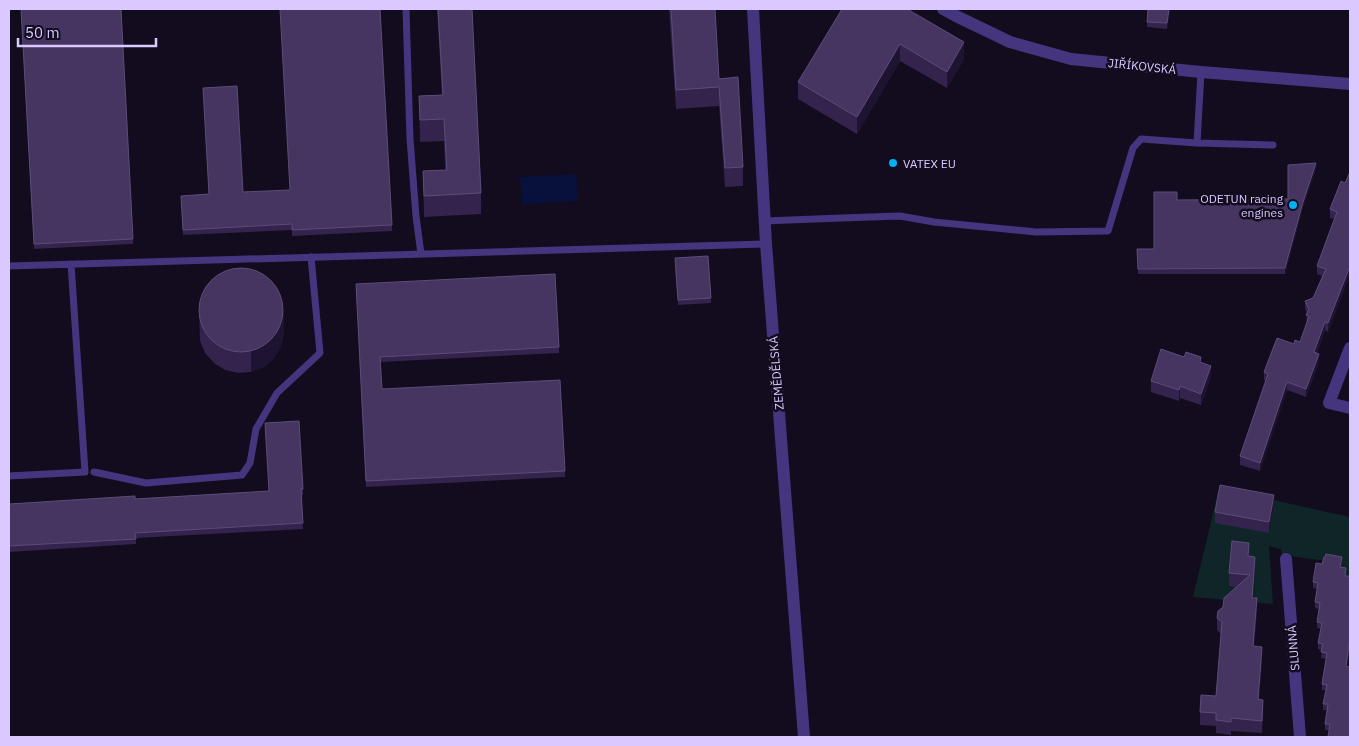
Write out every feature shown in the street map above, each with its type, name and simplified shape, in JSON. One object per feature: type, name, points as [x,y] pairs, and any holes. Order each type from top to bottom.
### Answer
[{"type":"street","name":"ZEMĚDĚLSKÁ","points":[[753,9],[764,221],[804,737]]},
{"type":"street","name":"JIŘÍKOVSKÁ","points":[[943,9],[1010,42],[1071,59],[1350,84]]},
{"type":"street","points":[[1350,348],[1329,403],[1350,408]]},
{"type":"street","name":"SLUNNÁ","points":[[1286,559],[1300,737]]},
{"type":"lane","points":[[406,9],[410,139],[416,216],[422,254]]},
{"type":"lane","points":[[1197,144],[1201,72]]},
{"type":"lane","points":[[764,221],[900,216],[934,222],[1036,232],[1108,231],[1133,148],[1141,139],[1197,144],[1273,145]]},
{"type":"lane","points":[[9,266],[766,244]]},
{"type":"lane","points":[[94,472],[146,483],[242,475],[250,463],[256,429],[277,394],[320,353],[311,257]]},
{"type":"lane","points":[[9,476],[85,472],[71,264]]},
{"type":"green space","points":[[1219,488],[1350,517],[1350,582],[1340,573],[1342,563],[1282,555],[1281,549],[1269,546],[1273,604],[1193,597]]},
{"type":"shaded area","points":[[576,174],[578,201],[522,204],[520,177]]},
{"type":"building","points":[[21,9],[121,9],[133,239],[34,244]]},
{"type":"building","points":[[280,9],[380,9],[392,225],[292,230],[292,224],[183,230],[181,196],[209,194],[203,88],[237,86],[243,192],[290,190]]},
{"type":"building","points":[[438,9],[472,9],[481,193],[424,196],[423,171],[447,170],[444,119],[420,120],[419,96],[443,95]]},
{"type":"building","points":[[671,9],[715,9],[719,79],[738,77],[743,167],[725,168],[719,87],[676,90]]},
{"type":"building","points":[[842,9],[907,9],[964,42],[947,72],[900,44],[857,117],[798,82]]},
{"type":"building","points":[[1148,9],[1169,9],[1167,23],[1147,22]]},
{"type":"building","points":[[1316,163],[1285,268],[1138,269],[1137,249],[1154,249],[1154,192],[1177,192],[1177,200],[1288,199],[1288,165]]},
{"type":"building","points":[[1350,172],[1350,266],[1328,323],[1325,322],[1314,352],[1319,354],[1306,389],[1287,382],[1260,463],[1240,456],[1268,374],[1264,372],[1277,338],[1294,344],[1295,340],[1300,342],[1309,316],[1306,315],[1309,309],[1305,301],[1313,298],[1326,269],[1317,266],[1337,212],[1330,209],[1341,181],[1345,183]]},
{"type":"building","points":[[708,256],[711,298],[678,300],[675,258]]},
{"type":"building","points":[[241,268],[257,271],[271,280],[280,294],[283,310],[280,326],[271,340],[257,349],[241,352],[225,349],[211,340],[202,326],[199,310],[202,294],[211,280],[225,271]]},
{"type":"building","points":[[555,274],[559,347],[380,357],[382,389],[560,380],[565,471],[366,481],[356,284]]},
{"type":"building","points":[[1161,349],[1184,357],[1186,352],[1201,357],[1200,362],[1211,366],[1201,394],[1180,386],[1179,390],[1151,381]]},
{"type":"building","points":[[299,421],[303,523],[135,533],[136,539],[9,546],[9,504],[135,496],[135,499],[269,491],[265,423]]},
{"type":"building","points":[[1220,485],[1274,495],[1269,522],[1215,512]]},
{"type":"building","points":[[1232,541],[1249,543],[1248,556],[1255,557],[1252,598],[1257,598],[1253,646],[1262,647],[1258,699],[1263,700],[1262,721],[1231,718],[1231,722],[1216,720],[1216,713],[1200,712],[1201,695],[1216,696],[1222,622],[1217,618],[1218,611],[1223,607],[1224,598],[1250,575],[1229,573]]},
{"type":"building","points":[[1326,554],[1342,557],[1340,567],[1346,568],[1345,576],[1350,576],[1350,638],[1346,666],[1350,667],[1350,737],[1328,737],[1330,724],[1325,724],[1328,704],[1323,704],[1327,685],[1322,684],[1327,653],[1321,652],[1323,644],[1318,643],[1322,623],[1317,622],[1320,603],[1315,602],[1318,583],[1313,582],[1316,563],[1322,564]]},
{"type":"place","name":"VATEX EU","points":[[893,163]]},
{"type":"place","name":"ODETUN racing engines","points":[[1293,205]]}]
